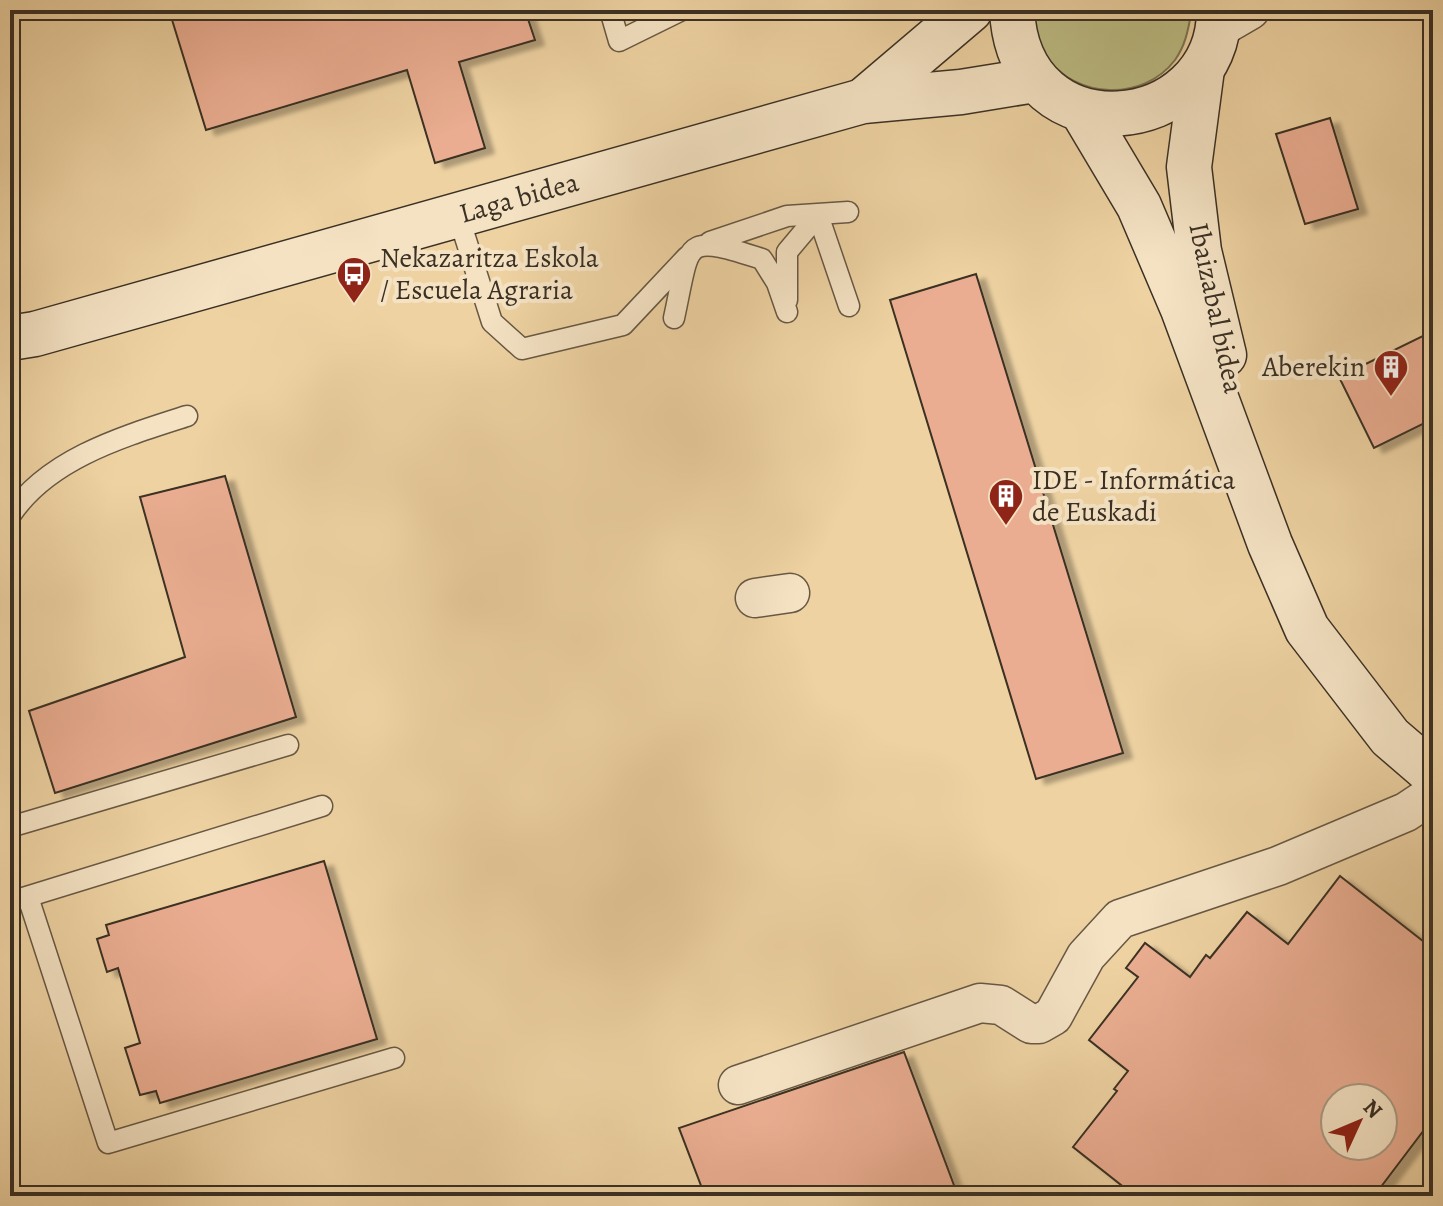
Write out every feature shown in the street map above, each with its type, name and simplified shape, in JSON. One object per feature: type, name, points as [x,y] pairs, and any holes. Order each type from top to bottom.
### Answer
[{"type":"street","name":"Laga bidea","points":[[863,101],[970,10]]},
{"type":"street","points":[[1012,10],[1013,27],[1035,80],[1056,101],[1083,112],[1125,113],[1154,107],[1179,93],[1202,69],[1229,16]]},
{"type":"street","name":"Ibaizabal bidea","points":[[1202,69],[1189,167],[1199,251],[1270,544]]},
{"type":"street","name":"Laga bidea","points":[[18,340],[863,101],[961,92],[1035,80]]},
{"type":"street","name":"Ibaizabal bidea","points":[[1083,112],[1139,206],[1183,309],[1270,544],[1307,629],[1390,737],[1433,774]]},
{"type":"street","points":[[738,1085],[980,1003],[1001,1005],[1031,1024],[1039,1024],[1053,1016],[1086,956],[1120,919],[1278,866],[1406,812],[1433,794]]},
{"type":"lane","points":[[610,10],[619,41],[682,10]]},
{"type":"lane","points":[[458,215],[492,322],[522,349],[623,325],[698,245],[787,216],[848,212]]},
{"type":"lane","points":[[818,215],[849,306]]},
{"type":"lane","points":[[710,242],[762,259],[777,283],[787,312],[787,252],[818,215]]},
{"type":"lane","points":[[674,318],[687,257]]},
{"type":"lane","points":[[10,516],[61,467],[123,437],[187,416]]},
{"type":"lane","points":[[10,827],[288,745]]},
{"type":"lane","points":[[322,806],[19,899],[108,1143],[394,1058]]},
{"type":"shaded area","points":[[1032,10],[1191,10],[1191,14],[1181,49],[1162,74],[1128,89],[1110,90],[1074,81],[1059,71],[1043,52]]},
{"type":"building","points":[[169,10],[525,10],[535,40],[459,62],[485,148],[435,163],[407,70],[206,130]]},
{"type":"building","points":[[1330,118],[1358,209],[1305,224],[1276,134]]},
{"type":"building","name":"IDE - Informática de Euskadi","points":[[976,274],[1123,753],[1036,779],[890,300]]},
{"type":"building","name":"Aberekin","points":[[1433,331],[1433,419],[1374,448],[1339,377]]},
{"type":"building","points":[[225,476],[296,717],[55,793],[29,711],[185,657],[140,497]]},
{"type":"building","points":[[324,861],[377,1039],[160,1103],[156,1091],[140,1095],[125,1048],[140,1043],[118,968],[107,972],[97,939],[109,935],[106,925]]},
{"type":"building","points":[[1340,876],[1433,949],[1433,1118],[1374,1196],[1135,1196],[1073,1147],[1117,1091],[1114,1089],[1128,1071],[1089,1040],[1138,977],[1126,968],[1145,943],[1190,977],[1206,955],[1210,958],[1247,912],[1288,944]]},
{"type":"building","points":[[904,1052],[958,1196],[705,1196],[679,1128]]},
{"type":"place","name":"Nekazaritza Eskola / Escuela Agraria","points":[[354,305]]},
{"type":"place","name":"Aberekin","points":[[1391,398]]},
{"type":"place","name":"IDE - Informática de Euskadi","points":[[1006,527]]}]
